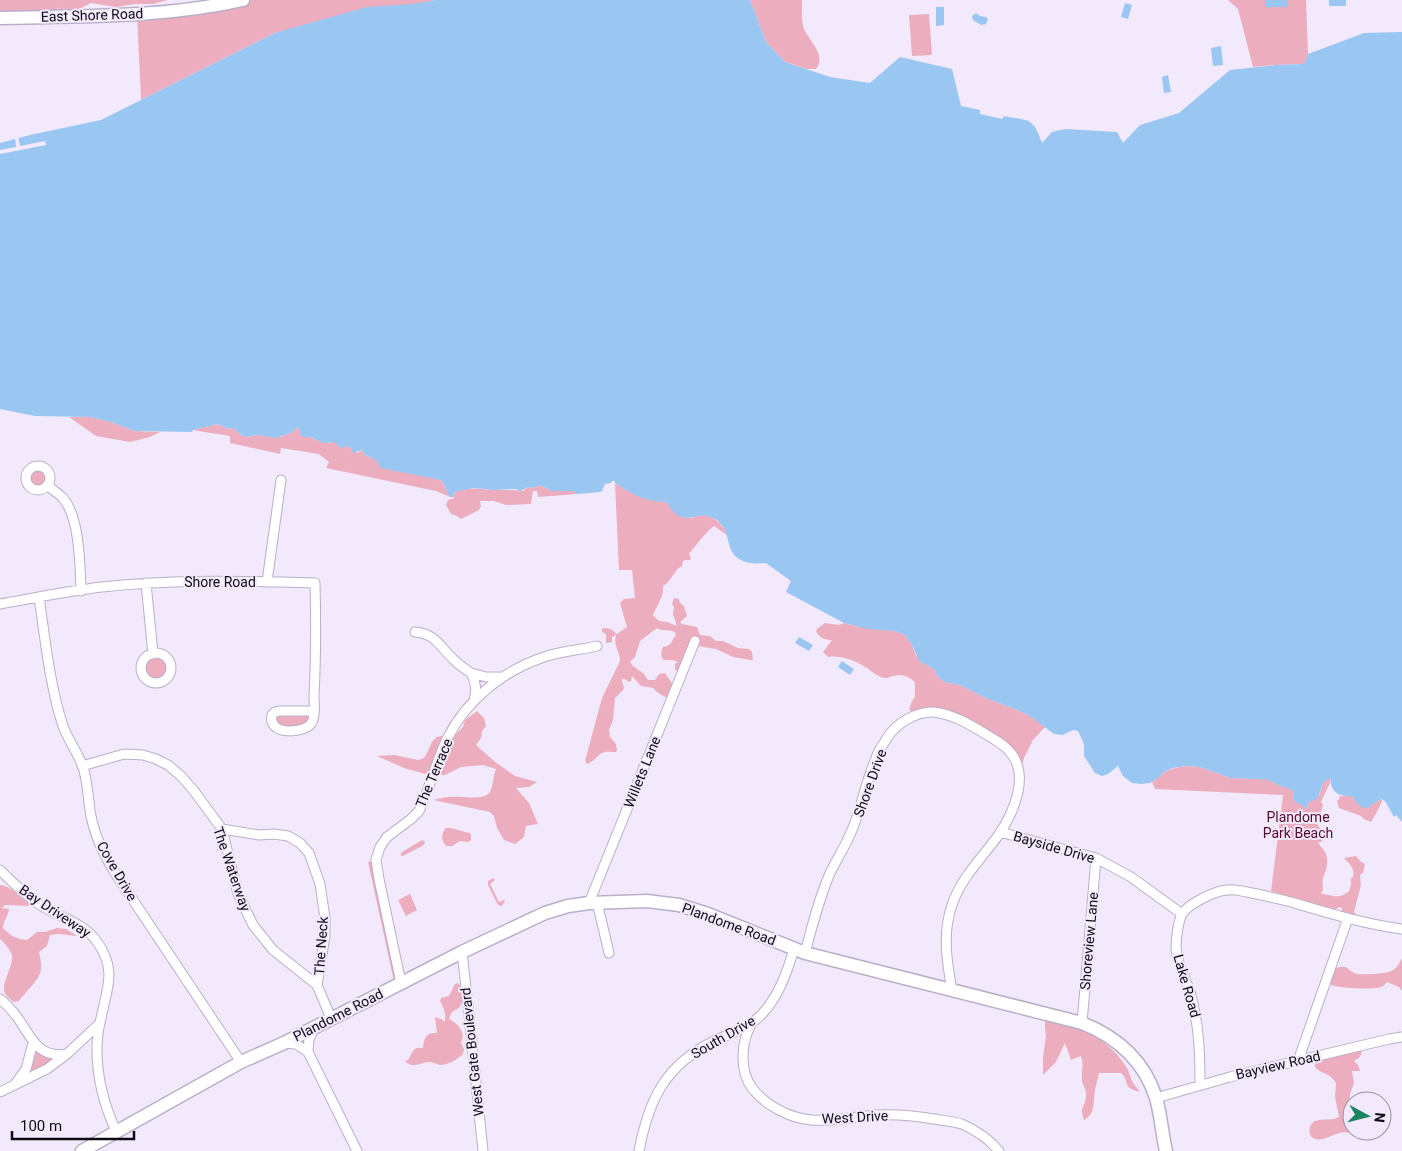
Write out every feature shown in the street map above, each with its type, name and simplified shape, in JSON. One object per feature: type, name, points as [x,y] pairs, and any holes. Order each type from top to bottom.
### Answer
[{"type":"main road","name":"East Shore Road","points":[[0,18],[115,16],[243,0]]},
{"type":"main road","name":"Plandome Road","points":[[82,1151],[241,1062],[284,1043],[462,952],[550,911],[593,902],[647,901],[679,905],[708,914],[799,951],[1082,1023],[1110,1036],[1129,1053],[1143,1072],[1156,1098],[1166,1151]]},
{"type":"street","points":[[266,582],[281,480]]},
{"type":"street","points":[[48,486],[64,499],[75,526],[80,549],[81,591]]},
{"type":"street","name":"Shore Road","points":[[0,604],[100,587],[146,583],[205,581],[315,583],[314,711]]},
{"type":"street","points":[[146,583],[153,654]]},
{"type":"street","name":"Cove Drive","points":[[39,597],[58,708],[69,739],[82,766],[93,825],[102,849],[109,863],[241,1062]]},
{"type":"street","points":[[415,632],[424,633],[434,638],[454,660],[470,673],[476,685],[474,700]]},
{"type":"street","name":"Willets Lane","points":[[593,902],[696,641]]},
{"type":"street","name":"The Terrace","points":[[401,983],[376,860],[380,847],[387,837],[419,811],[448,737],[474,700],[500,677],[545,657],[597,646]]},
{"type":"street","points":[[470,673],[486,677],[500,677]]},
{"type":"street","name":"Shore Drive","points":[[799,951],[830,873],[852,832],[876,756],[889,734],[915,715],[929,712],[945,714],[979,730],[1003,745],[1011,752],[1018,768],[1018,787],[1011,812],[1000,832],[960,886],[952,903],[946,940],[952,990]]},
{"type":"street","name":"The Waterway","points":[[82,766],[124,754],[143,755],[168,765],[181,776],[222,830],[238,894],[253,925],[273,950],[317,985],[331,1018]]},
{"type":"street","name":"The Neck","points":[[222,830],[259,835],[274,834],[288,836],[300,843],[309,853],[318,875],[325,918],[317,985]]},
{"type":"street","name":"Bayside Drive","points":[[1000,832],[1096,858],[1131,877],[1182,914]]},
{"type":"street","name":"Shoreview Lane","points":[[1082,1023],[1096,858]]},
{"type":"street","name":"Bay Driveway","points":[[0,870],[19,889],[42,906],[87,931],[102,949],[107,962],[109,983],[99,1024],[97,1048],[99,1076],[107,1112],[116,1131]]},
{"type":"street","points":[[1182,914],[1209,894],[1230,889],[1271,897],[1348,918],[1402,929]]},
{"type":"street","points":[[593,902],[609,953]]},
{"type":"street","name":"Lake Road","points":[[1182,914],[1177,933],[1177,956],[1198,1023],[1200,1085]]},
{"type":"street","points":[[1298,1060],[1348,918]]},
{"type":"street","name":"South Drive","points":[[639,1151],[649,1112],[657,1094],[669,1075],[682,1061],[700,1048],[752,1023],[762,1014],[771,1003],[799,951]]},
{"type":"street","name":"West Gate Boulevard","points":[[462,952],[483,1151]]},
{"type":"street","points":[[0,1000],[16,1015],[33,1043],[51,1054],[67,1054]]},
{"type":"street","name":"West Drive","points":[[752,1023],[746,1035],[743,1048],[744,1064],[747,1079],[752,1089],[768,1104],[810,1120],[890,1115],[916,1116],[954,1122],[974,1130],[998,1151]]},
{"type":"street","points":[[0,1092],[47,1069],[67,1054],[99,1024]]},
{"type":"street","points":[[315,1027],[309,1039],[308,1052],[356,1151]]},
{"type":"street","points":[[727,1035],[735,1038],[743,1048]]},
{"type":"street","name":"Bayview Road","points":[[1156,1098],[1298,1060],[1402,1037]]},
{"type":"street","points":[[14,1085],[26,1069],[33,1043]]},
{"type":"street","points":[[284,1043],[296,1044],[308,1052]]},
{"type":"green space","points":[[0,0],[168,0],[153,4],[116,7],[91,3],[69,14],[62,14],[57,7],[58,17],[0,18]]},
{"type":"green space","points":[[243,0],[436,0],[275,33],[141,100],[137,14]]},
{"type":"green space","points":[[750,0],[802,0],[803,26],[818,54],[819,64],[816,69],[807,69],[785,62],[766,42]]},
{"type":"green space","points":[[1228,0],[1306,0],[1308,54],[1305,64],[1253,67],[1238,9]]},
{"type":"green space","points":[[929,14],[932,55],[912,56],[909,15]]},
{"type":"green space","points":[[69,417],[90,417],[135,431],[160,432],[150,437],[130,442],[96,436]]},
{"type":"green space","points":[[218,424],[226,428],[235,429],[246,437],[259,435],[280,437],[291,433],[298,427],[300,433],[324,443],[334,442],[344,447],[348,446],[357,453],[362,450],[365,455],[375,459],[442,481],[450,497],[436,491],[326,468],[329,462],[319,454],[281,448],[280,454],[230,443],[230,436],[192,430]]},
{"type":"green space","points":[[38,466],[47,469],[50,478],[47,487],[38,490],[29,487],[26,478],[29,469]]},
{"type":"green space","points":[[615,483],[639,496],[666,502],[682,516],[689,518],[706,515],[714,518],[721,524],[728,536],[714,526],[708,531],[689,554],[691,559],[683,561],[682,566],[663,586],[661,597],[653,615],[659,621],[677,626],[672,604],[674,598],[679,599],[680,603],[684,606],[687,616],[680,622],[682,624],[697,627],[700,635],[710,636],[716,641],[723,641],[738,648],[749,649],[752,652],[753,660],[733,657],[716,649],[698,646],[680,670],[675,670],[675,664],[678,662],[664,660],[661,654],[663,647],[669,645],[676,636],[675,632],[657,628],[640,641],[635,657],[630,662],[648,680],[655,680],[659,674],[665,673],[676,689],[672,699],[661,695],[653,688],[641,686],[632,676],[629,682],[622,679],[624,688],[615,698],[613,720],[609,730],[610,737],[616,744],[617,750],[616,752],[602,753],[587,764],[585,761],[602,698],[620,661],[615,643],[616,635],[612,637],[612,642],[606,643],[606,634],[602,632],[602,629],[608,628],[617,634],[627,627],[620,603],[624,599],[635,598],[632,570],[619,570]]},
{"type":"green space","points":[[540,485],[552,491],[573,491],[577,494],[538,497],[537,491],[533,491],[531,504],[506,505],[494,501],[480,501],[481,506],[479,510],[461,519],[451,514],[446,505],[448,500],[454,498],[453,494],[458,491],[473,489],[523,491],[527,487],[533,488]]},
{"type":"green space","points":[[825,623],[839,625],[844,623],[895,631],[905,635],[912,645],[916,656],[934,669],[938,677],[944,682],[960,685],[1030,716],[1046,726],[1033,740],[1024,758],[1019,775],[1011,752],[967,723],[911,711],[909,709],[915,697],[915,682],[900,675],[883,678],[852,660],[842,657],[828,657],[823,652],[832,640],[822,638],[816,631]]},
{"type":"green space","points":[[156,653],[166,658],[171,668],[166,678],[156,683],[146,678],[141,668],[146,658]]},
{"type":"green space","points":[[314,711],[312,723],[280,730],[272,715]]},
{"type":"green space","points":[[477,711],[484,718],[486,726],[476,745],[515,776],[537,782],[529,787],[516,788],[529,803],[538,824],[526,826],[524,837],[515,844],[504,840],[497,828],[494,816],[490,812],[433,800],[447,797],[487,795],[491,790],[496,769],[483,765],[461,767],[445,775],[429,775],[404,768],[377,756],[395,755],[418,760],[424,758],[436,737],[454,736],[463,727],[465,720]]},
{"type":"green space","name":"Plandome Park Beach","points":[[1200,767],[1231,778],[1269,779],[1294,791],[1294,794],[1309,808],[1308,803],[1319,796],[1323,783],[1330,777],[1330,783],[1321,802],[1323,804],[1318,824],[1322,829],[1320,833],[1323,838],[1318,843],[1327,857],[1323,891],[1321,892],[1322,894],[1339,896],[1349,891],[1353,869],[1344,858],[1356,856],[1365,864],[1363,873],[1360,875],[1361,885],[1354,912],[1357,915],[1348,912],[1346,914],[1341,913],[1342,908],[1339,907],[1335,910],[1327,907],[1323,908],[1312,903],[1306,904],[1301,900],[1271,891],[1283,795],[1155,789],[1152,782],[1164,772],[1173,768]]},
{"type":"green space","points":[[1339,796],[1352,796],[1356,801],[1371,805],[1381,799],[1382,801],[1371,822],[1339,808],[1337,801],[1340,798]]},
{"type":"green space","points":[[446,828],[469,833],[471,834],[471,840],[468,842],[460,841],[452,846],[446,846],[442,837]]},
{"type":"green space","points":[[422,840],[425,842],[424,845],[403,856],[400,855],[402,852]]},
{"type":"green space","points":[[376,860],[401,983],[395,986],[368,862]]},
{"type":"green space","points":[[493,878],[495,880],[490,884],[499,902],[505,901],[502,906],[498,905],[488,885],[488,881]]},
{"type":"green space","points":[[0,885],[13,890],[32,906],[5,905],[2,908],[9,909],[3,928],[11,935],[27,940],[37,932],[45,932],[57,928],[66,929],[77,936],[50,935],[47,946],[39,952],[41,967],[38,977],[19,1001],[14,1002],[6,995],[4,990],[12,955],[0,939]]},
{"type":"green space","points":[[410,894],[417,910],[406,916],[398,900]]},
{"type":"green space","points":[[1402,958],[1402,991],[1399,987],[1387,982],[1384,986],[1371,988],[1348,988],[1331,985],[1331,976],[1336,968],[1346,967],[1357,974],[1381,973],[1394,969]]},
{"type":"green space","points":[[458,983],[462,989],[462,1003],[459,1008],[452,1012],[449,1019],[462,1031],[461,1043],[464,1049],[463,1054],[443,1065],[428,1062],[411,1065],[405,1061],[408,1060],[413,1051],[416,1048],[423,1048],[426,1036],[437,1033],[435,1017],[445,1022],[441,998],[449,996],[455,984]]},
{"type":"green space","points":[[1045,1021],[1080,1029],[1100,1040],[1118,1055],[1140,1092],[1128,1086],[1121,1073],[1099,1073],[1092,1111],[1084,1120],[1082,1110],[1086,1094],[1082,1081],[1081,1056],[1071,1060],[1065,1043],[1056,1062],[1043,1075],[1046,1036]]},
{"type":"green space","points":[[33,1043],[42,1049],[67,1054],[19,1080]]},
{"type":"green space","points":[[1362,1051],[1360,1057],[1354,1061],[1360,1071],[1352,1071],[1354,1083],[1351,1091],[1342,1091],[1342,1132],[1322,1139],[1311,1136],[1311,1125],[1318,1120],[1339,1117],[1335,1097],[1336,1083],[1315,1067],[1315,1062],[1319,1059]]},
{"type":"water","points":[[436,0],[750,0],[766,42],[785,62],[830,77],[870,83],[900,57],[952,69],[961,106],[980,110],[980,114],[1002,119],[1004,116],[1025,120],[1033,124],[1042,143],[1052,132],[1065,129],[1117,132],[1123,143],[1140,125],[1179,113],[1230,70],[1304,64],[1308,54],[1364,33],[1402,32],[1402,822],[1396,815],[1394,817],[1385,801],[1381,799],[1365,808],[1358,805],[1352,796],[1343,796],[1336,793],[1330,778],[1323,783],[1318,798],[1308,803],[1307,806],[1310,810],[1294,801],[1294,792],[1292,790],[1267,779],[1231,778],[1200,767],[1172,768],[1150,783],[1141,784],[1132,783],[1123,776],[1118,766],[1102,776],[1095,773],[1084,756],[1084,744],[1078,731],[1073,730],[1063,735],[1054,734],[1030,716],[960,685],[944,682],[938,677],[934,669],[919,661],[905,635],[895,631],[868,629],[844,623],[786,592],[791,581],[766,563],[748,563],[738,558],[731,550],[725,531],[717,520],[702,515],[689,518],[679,516],[673,512],[666,502],[639,497],[615,483],[615,481],[605,484],[600,492],[577,494],[573,491],[552,491],[540,485],[533,488],[527,487],[521,491],[516,489],[494,490],[473,488],[455,492],[453,494],[454,497],[450,497],[442,481],[381,468],[375,459],[365,455],[362,450],[353,453],[352,449],[348,446],[341,448],[334,442],[324,443],[310,437],[301,436],[298,427],[291,433],[276,438],[259,435],[246,437],[235,429],[226,428],[218,424],[193,430],[192,432],[135,431],[90,417],[35,416],[0,409],[0,143],[101,120],[275,33],[367,7],[413,4]]},
{"type":"water","points":[[1265,0],[1287,0],[1287,7],[1265,7]]},
{"type":"water","points":[[1329,0],[1346,0],[1346,6],[1329,6]]},
{"type":"water","points":[[1125,3],[1132,5],[1128,19],[1121,17]]},
{"type":"water","points":[[936,7],[944,7],[944,25],[936,26]]},
{"type":"water","points":[[976,13],[988,19],[986,24],[981,25],[973,20],[972,16]]},
{"type":"water","points":[[1221,46],[1223,65],[1213,66],[1211,48]]},
{"type":"water","points":[[1168,75],[1171,92],[1164,93],[1162,77]]},
{"type":"water","points":[[799,637],[813,645],[809,651],[795,643]]},
{"type":"water","points":[[842,661],[854,669],[850,675],[838,667]]},
{"type":"pier","points":[[18,136],[20,146],[45,141],[46,145],[0,154],[0,150],[16,147],[15,137]]}]
